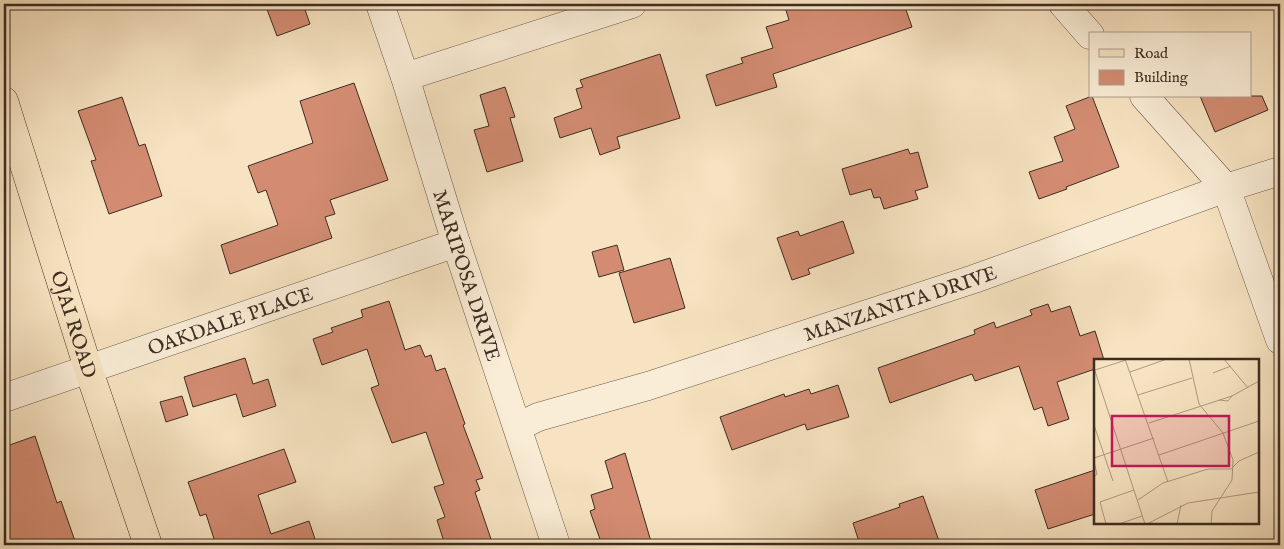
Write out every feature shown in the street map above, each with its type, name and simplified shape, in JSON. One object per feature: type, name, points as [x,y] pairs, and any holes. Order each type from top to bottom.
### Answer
[{"type":"main road","name":"OJAI ROAD","points":[[4,101],[88,368],[148,545]]},
{"type":"street","name":"MARIPOSA DRIVE","points":[[380,4],[405,77],[456,243],[556,545]]},
{"type":"street","points":[[405,77],[632,4]]},
{"type":"street","points":[[1063,4],[1089,34]]},
{"type":"street","points":[[1146,98],[1226,188],[1280,340]]},
{"type":"street","name":"MANZANITA DRIVE","points":[[518,427],[538,417],[648,386],[974,279],[1280,170]]},
{"type":"street","name":"OAKDALE PLACE","points":[[4,398],[456,243]]},
{"type":"building","points":[[265,4],[303,4],[310,24],[277,36]]},
{"type":"building","points":[[784,4],[904,4],[912,27],[773,74],[777,87],[716,106],[706,75],[743,63],[741,58],[773,48],[766,27],[789,20]]},
{"type":"building","points":[[660,54],[680,118],[617,137],[620,148],[600,155],[591,128],[560,138],[554,118],[582,108],[576,89],[583,87],[580,80]]},
{"type":"building","points":[[354,83],[388,180],[330,200],[335,214],[325,217],[332,238],[230,274],[221,245],[278,225],[266,190],[258,193],[248,166],[313,143],[300,101]]},
{"type":"building","points":[[505,87],[515,117],[510,118],[523,161],[487,172],[474,130],[489,126],[480,95]]},
{"type":"building","points":[[1252,96],[1262,96],[1268,110],[1215,132],[1201,98],[1252,98]]},
{"type":"building","points":[[122,97],[139,146],[145,144],[162,196],[109,214],[91,161],[96,160],[78,111]]},
{"type":"building","points":[[1089,97],[1093,98],[1119,167],[1039,199],[1029,172],[1063,161],[1054,137],[1075,129],[1066,106]]},
{"type":"building","points":[[908,149],[910,154],[918,152],[928,187],[915,191],[918,199],[884,209],[880,197],[874,198],[871,189],[850,195],[842,169]]},
{"type":"building","points":[[843,221],[854,253],[808,269],[810,274],[792,280],[777,238],[798,231],[800,236]]},
{"type":"building","points":[[617,245],[624,270],[599,277],[592,252]]},
{"type":"building","points":[[670,258],[685,308],[634,323],[619,273]]},
{"type":"building","points":[[389,301],[405,350],[420,345],[425,357],[431,355],[436,371],[445,368],[465,424],[463,425],[483,478],[476,480],[480,490],[475,492],[493,545],[445,545],[437,520],[445,517],[434,487],[444,484],[426,432],[392,443],[371,388],[379,385],[367,349],[322,365],[313,339],[333,332],[331,328],[363,317],[361,310]]},
{"type":"building","points":[[1048,304],[1051,312],[1070,306],[1080,336],[1095,331],[1104,359],[1094,359],[1094,369],[1057,382],[1069,419],[1048,426],[1042,407],[1034,410],[1019,366],[975,381],[972,374],[890,403],[878,368],[975,334],[974,330],[994,322],[996,328],[1032,315],[1030,310]]},
{"type":"building","points":[[245,358],[253,384],[268,379],[276,406],[243,417],[236,394],[193,407],[184,377]]},
{"type":"building","points":[[838,385],[849,417],[807,430],[805,424],[732,450],[720,417],[784,394],[785,397],[809,389],[811,394]]},
{"type":"building","points":[[182,396],[188,415],[166,422],[160,402]]},
{"type":"building","points":[[35,436],[57,503],[61,501],[75,541],[62,545],[11,545],[4,524],[4,447]]},
{"type":"building","points":[[284,449],[296,482],[258,495],[271,534],[309,521],[317,545],[216,545],[206,514],[200,516],[188,482]]},
{"type":"building","points":[[625,453],[652,545],[602,545],[590,511],[595,509],[591,495],[613,488],[605,461]]},
{"type":"building","points":[[1094,470],[1094,514],[1048,529],[1035,490]]},
{"type":"building","points":[[923,496],[939,541],[926,545],[860,545],[853,523],[900,507],[899,504]]}]
